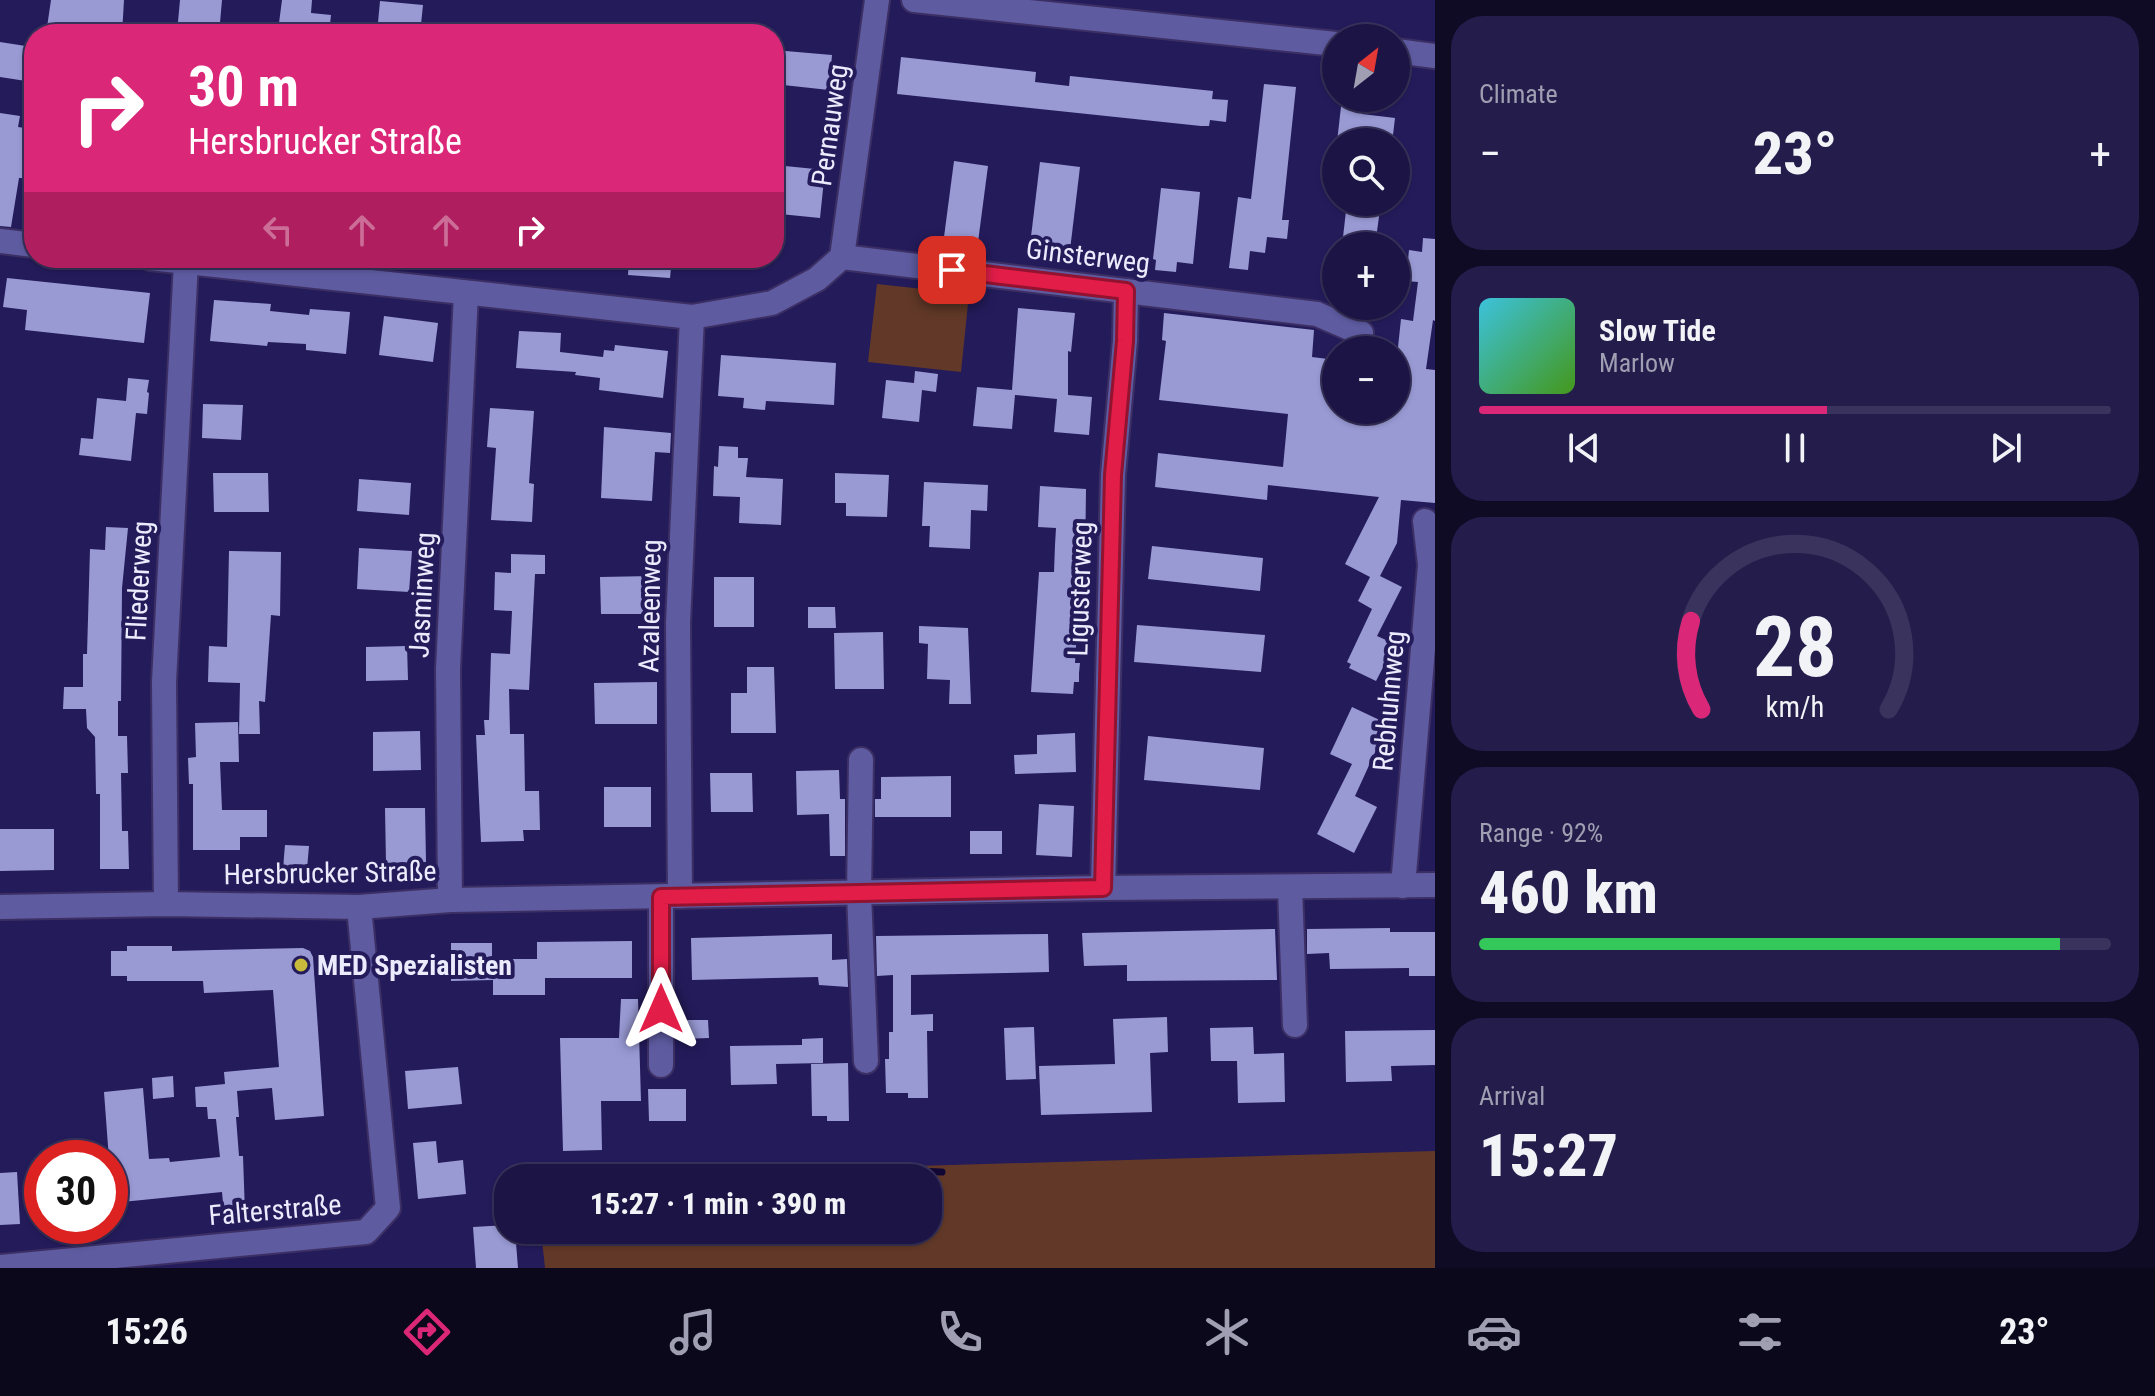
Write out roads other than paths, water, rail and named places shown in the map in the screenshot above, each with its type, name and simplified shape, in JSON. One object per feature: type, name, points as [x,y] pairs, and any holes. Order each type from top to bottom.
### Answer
[{"type":"street","name":"Pernauweg","points":[[842,257],[877,0]]},
{"type":"street","points":[[914,0],[1322,43]]},
{"type":"street","points":[[1410,53],[1435,56]]},
{"type":"street","points":[[0,241],[24,244]]},
{"type":"street","name":"Ginsterweg","points":[[842,257],[1317,314],[1361,333]]},
{"type":"street","points":[[240,268],[692,317],[772,303],[817,279],[842,257]]},
{"type":"street","name":"Fliederweg","points":[[166,904],[164,682],[186,268]]},
{"type":"street","name":"Ligusterweg","points":[[1103,888],[1113,475],[1125,341],[1126,291]]},
{"type":"street","name":"Jasminweg","points":[[450,900],[448,669],[466,293]]},
{"type":"street","name":"Azaleenweg","points":[[671,896],[678,623],[692,317]]},
{"type":"street","name":"Rebhuhnweg","points":[[1403,886],[1430,565],[1425,521]]},
{"type":"street","points":[[861,760],[859,894],[866,1061]]},
{"type":"street","name":"Hersbrucker Straße","points":[[0,907],[166,904],[359,907],[450,900],[1435,885]]},
{"type":"street","points":[[1290,887],[1295,1025]]},
{"type":"street","points":[[661,1065],[671,896]]},
{"type":"street","name":"Falterstraße","points":[[0,1267],[366,1232],[388,1208],[359,907]]},
{"type":"place","name":"MED Spezialisten","points":[[301,965]]}]
